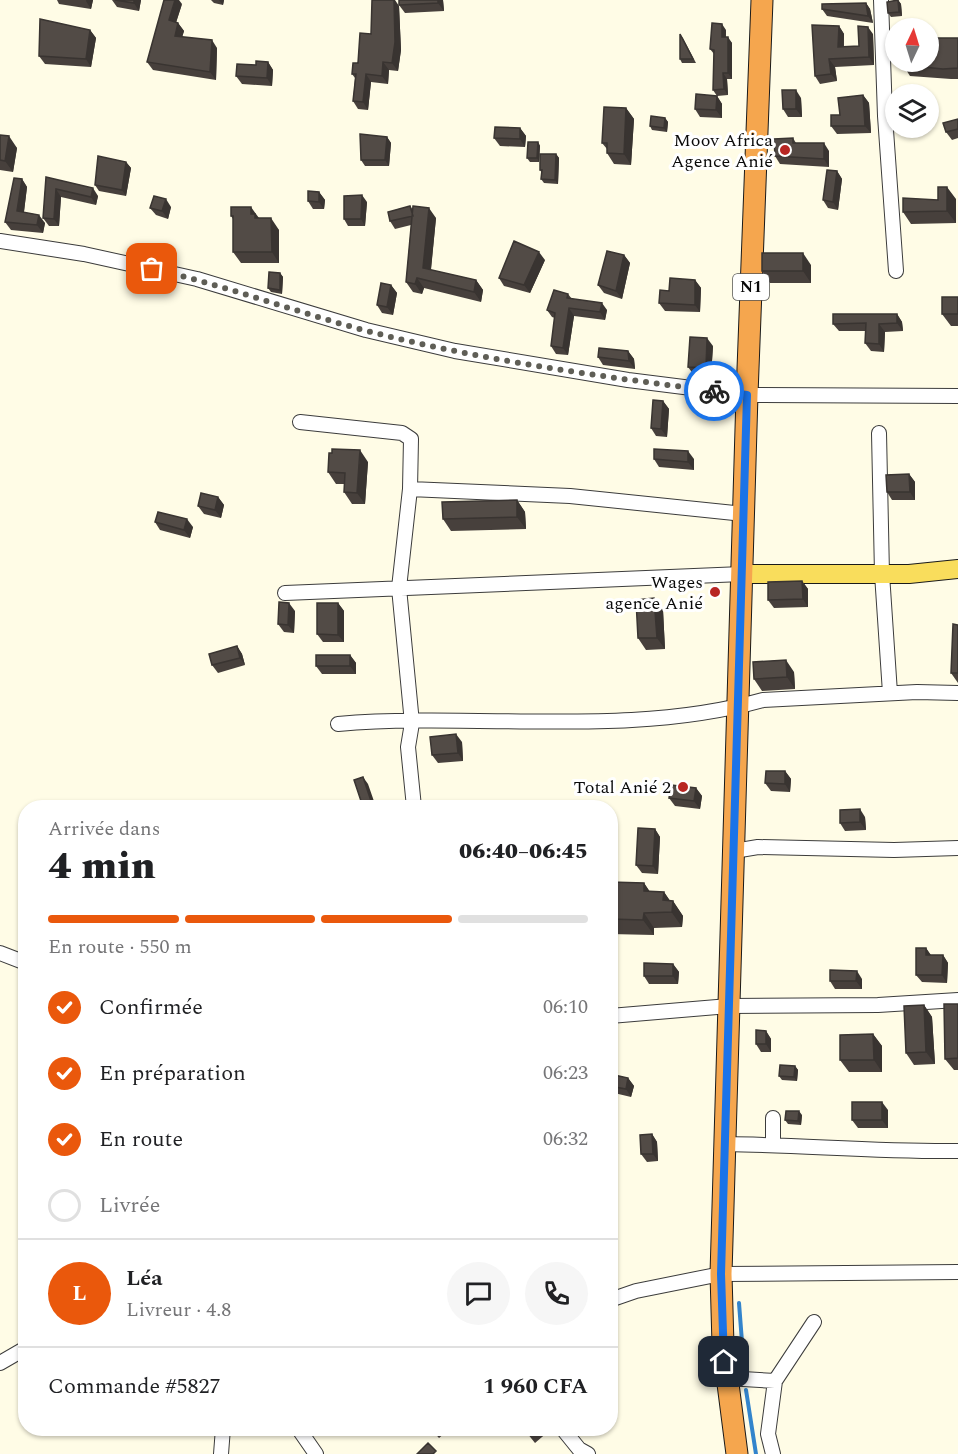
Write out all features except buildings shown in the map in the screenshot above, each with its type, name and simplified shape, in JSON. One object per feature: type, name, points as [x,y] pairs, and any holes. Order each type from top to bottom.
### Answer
[{"type":"highway","name":"N1","points":[[737,1454],[726,1378],[721,1274],[740,707],[747,395],[762,0]]},
{"type":"main road","points":[[742,574],[882,574],[958,569]]},
{"type":"street","points":[[881,0],[885,116],[896,271]]},
{"type":"street","points":[[0,241],[84,254],[197,279],[366,330],[455,351],[628,380],[747,395],[958,396]]},
{"type":"street","points":[[300,422],[402,434],[411,439],[410,489],[399,588],[412,723],[408,747],[413,800]]},
{"type":"street","points":[[879,433],[882,574],[890,693]]},
{"type":"street","points":[[410,489],[570,496],[744,514]]},
{"type":"street","points":[[285,593],[742,574]]},
{"type":"street","points":[[338,724],[656,718],[740,707],[763,700],[890,693],[958,693]]},
{"type":"street","points":[[734,851],[758,847],[894,850],[958,848]]},
{"type":"street","points":[[0,953],[18,960]]},
{"type":"street","points":[[618,1015],[729,1006],[878,1005],[958,1000]]},
{"type":"street","points":[[773,1118],[773,1144]]},
{"type":"street","points":[[726,1144],[773,1144],[904,1152],[958,1151]]},
{"type":"street","points":[[618,1298],[721,1274],[958,1272]]},
{"type":"street","points":[[773,1454],[768,1434],[774,1381],[814,1322]]},
{"type":"street","points":[[0,1363],[18,1353]]},
{"type":"street","points":[[726,1378],[758,1378],[774,1381]]},
{"type":"street","points":[[221,1454],[222,1436]]},
{"type":"street","points":[[304,1436],[316,1454]]},
{"type":"street","points":[[568,1436],[579,1449],[588,1454]]},
{"type":"waterway","points":[[739,1303],[744,1368]]},
{"type":"waterway","points":[[746,1390],[756,1454]]},
{"type":"way so far","points":[[152,269],[197,279],[366,330],[455,351],[628,380],[714,391]]},
{"type":"place","name":"Moov Africa Agence Anié","points":[[785,150]]},
{"type":"place","name":"Wages agence Anié","points":[[715,592]]},
{"type":"place","name":"Total Anié 2","points":[[683,787]]},
{"type":"route","points":[[714,391],[747,395],[739,736],[721,1274],[724,1362]]}]
